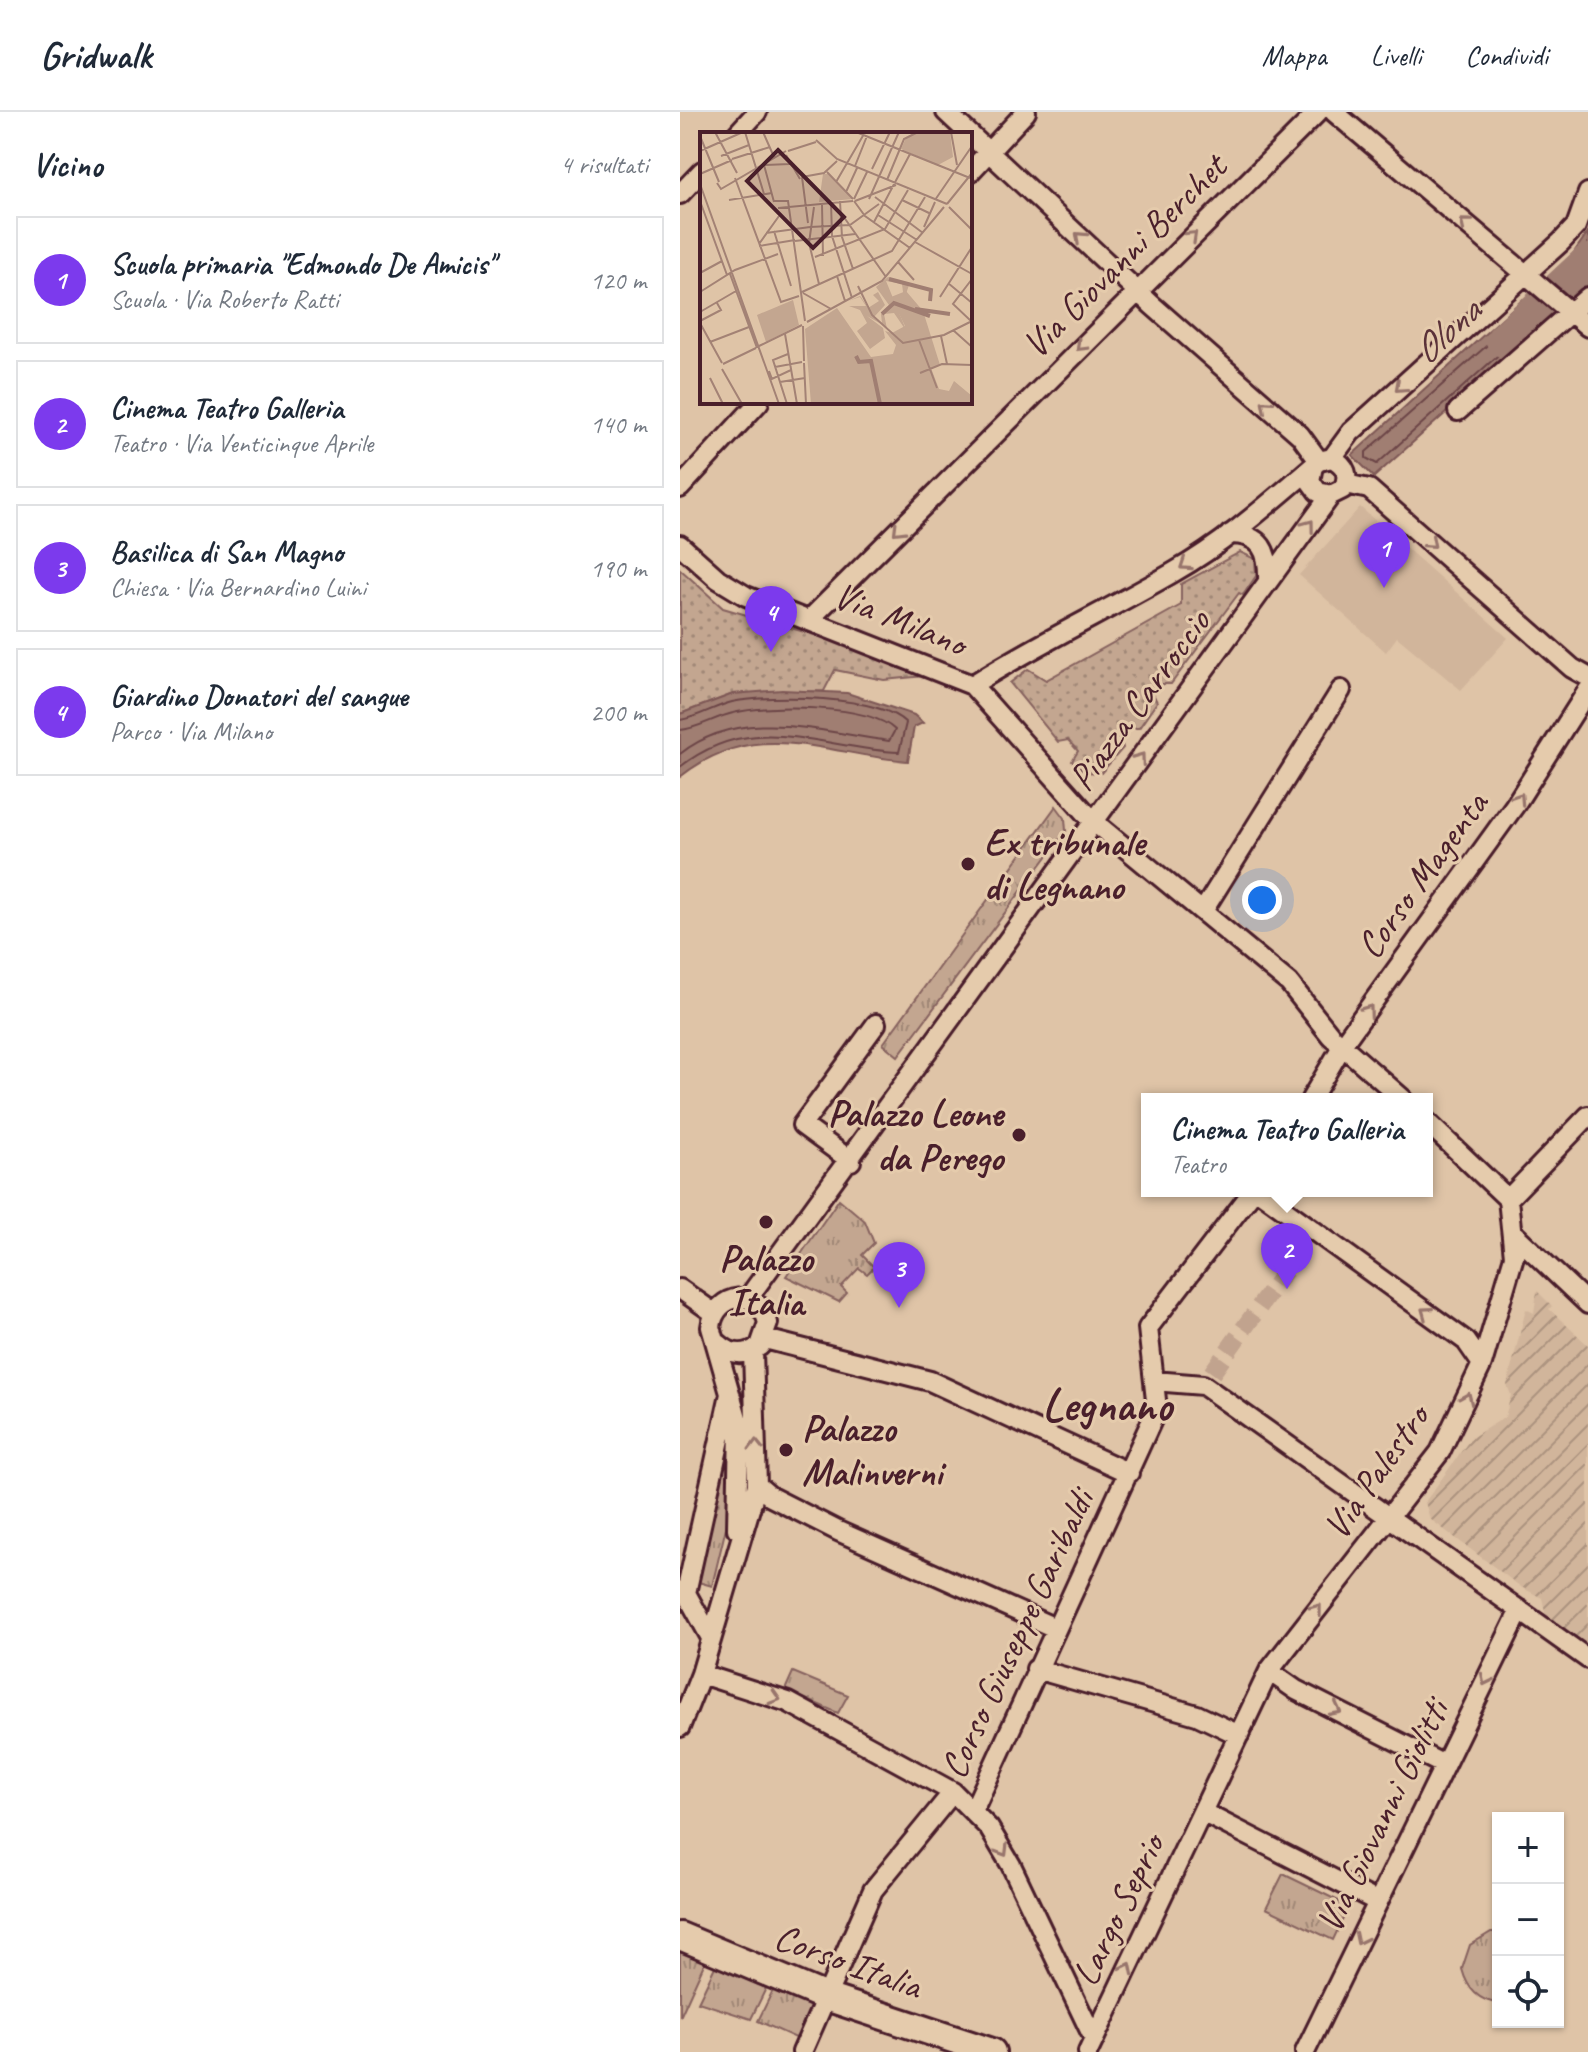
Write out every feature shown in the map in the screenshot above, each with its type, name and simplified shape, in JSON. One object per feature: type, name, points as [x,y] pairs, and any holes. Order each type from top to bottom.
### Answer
[{"type":"street","points":[[739,132],[757,112]]},
{"type":"street","points":[[946,112],[968,132]]},
{"type":"street","points":[[972,170],[1026,112]]},
{"type":"street","name":"Via Giovanni Berchet","points":[[810,619],[1136,290],[1318,112]]},
{"type":"street","points":[[1334,112],[1588,327]]},
{"type":"street","points":[[972,136],[1136,290],[1300,435],[1321,462],[1344,466],[1339,490]]},
{"type":"street","points":[[680,194],[700,173]]},
{"type":"street","name":"Piazza Carroccio","points":[[1339,490],[1268,580],[1094,822],[972,685],[1024,652],[1176,571],[1230,534],[1321,462],[1351,432],[1530,277],[1576,226],[1588,193]]},
{"type":"street","points":[[1458,411],[1567,309],[1588,297]]},
{"type":"street","points":[[680,488],[757,404]]},
{"type":"street","points":[[1321,462],[1310,481],[1313,487],[1369,489],[1572,668],[1588,677]]},
{"type":"street","points":[[1230,534],[1247,534],[1262,544],[1269,559],[1268,580]]},
{"type":"street","name":"Via Milano","points":[[680,545],[718,579],[746,596],[972,685]]},
{"type":"street","points":[[1203,911],[1341,690]]},
{"type":"street","name":"Corso Magenta","points":[[1315,1093],[1343,1047],[1515,805],[1588,690]]},
{"type":"street","points":[[748,1298],[851,1161],[1094,822],[1289,983],[1343,1047],[1396,1093]]},
{"type":"street","points":[[851,1161],[802,1125],[876,1024]]},
{"type":"street","points":[[1433,1128],[1508,1199],[1588,1116]]},
{"type":"street","name":"Corso Giuseppe Garibaldi","points":[[973,1811],[1157,1409],[1148,1328],[1251,1197]]},
{"type":"street","points":[[1265,1197],[1466,1341],[1482,1364]]},
{"type":"street","name":"Via Palestro","points":[[1239,1735],[1269,1671],[1440,1452],[1482,1364],[1514,1256],[1508,1199]]},
{"type":"street","points":[[1302,1247],[1314,1231]]},
{"type":"street","points":[[1512,1232],[1588,1304]]},
{"type":"street","points":[[680,1289],[714,1313]]},
{"type":"street","points":[[680,1726],[701,1674],[757,1485],[759,1345],[766,1315],[748,1298],[732,1298],[714,1313],[711,1327],[719,1344],[739,1425],[737,1548]]},
{"type":"street","points":[[719,1344],[735,1353],[759,1345],[930,1381],[1126,1478]]},
{"type":"street","points":[[1154,1381],[1207,1379],[1389,1519],[1588,1659]]},
{"type":"street","points":[[711,1638],[686,1593],[730,1391]]},
{"type":"street","points":[[757,1485],[793,1509],[1055,1628]]},
{"type":"street","name":"Via Giovanni Giolitti","points":[[1305,2052],[1520,1610]]},
{"type":"street","points":[[1036,1669],[1197,1715],[1239,1735]]},
{"type":"street","points":[[1269,1671],[1296,1690],[1444,1765]]},
{"type":"street","points":[[701,1674],[788,1702],[953,1792],[973,1811],[1011,1865],[1090,2044]]},
{"type":"street","name":"Largo Seprio","points":[[1090,2044],[1239,1735]]},
{"type":"street","name":"Corso Giuseppe Garibaldi","points":[[802,2052],[873,1890],[953,1792]]},
{"type":"street","points":[[1204,1813],[1378,1902]]},
{"type":"street","name":"Corso Italia","points":[[680,1936],[826,1997],[992,2052]]},
{"type":"shaded area","points":[[1360,507],[1508,638],[1461,690],[1397,637],[1386,652],[1299,575]]},
{"type":"shaded area","points":[[1537,1291],[1552,1306],[1549,1309],[1588,1345],[1588,1649],[1547,1620],[1542,1598],[1521,1587],[1430,1519],[1425,1502],[1471,1438],[1505,1417],[1511,1395],[1507,1385],[1526,1309],[1534,1313]]},
{"type":"green space","points":[[1240,552],[1255,559],[1256,576],[1243,595],[1239,593],[1171,684],[1162,684],[1153,694],[1157,702],[1139,728],[1129,728],[1120,737],[1123,748],[1101,773],[1085,772],[1072,761],[1078,751],[1068,740],[1058,742],[1010,683],[1028,669],[1046,680],[1181,605],[1181,584]]},
{"type":"green space","points":[[680,569],[723,608],[835,641],[925,676],[884,680],[835,670],[824,691],[733,694],[680,714]]},
{"type":"green space","points":[[1056,806],[1065,818],[1066,831],[898,1056],[883,1044]]},
{"type":"green space","points":[[839,1199],[865,1221],[874,1243],[862,1255],[874,1267],[867,1274],[859,1268],[841,1287],[847,1293],[839,1302],[786,1276]]},
{"type":"green space","points":[[730,1423],[729,1515],[712,1586],[695,1581]]},
{"type":"green space","points":[[793,1672],[848,1695],[838,1713],[785,1690]]},
{"type":"green space","points":[[1283,1874],[1349,1906],[1333,1940],[1266,1908]]},
{"type":"green space","points":[[680,1929],[713,1944],[680,2017]]},
{"type":"green space","points":[[1492,1932],[1492,2002],[1484,2000],[1467,1982],[1462,1969],[1470,1945]]},
{"type":"green space","points":[[720,1956],[771,1978],[751,2019],[698,2002]]},
{"type":"green space","points":[[777,1982],[816,1998],[798,2039],[758,2021]]},
{"type":"water","points":[[1588,232],[1588,285],[1573,299],[1548,278],[1572,255]]},
{"type":"water","points":[[1523,299],[1550,320],[1374,477],[1352,455]]},
{"type":"water","points":[[782,690],[847,693],[914,715],[923,723],[914,727],[908,761],[818,747],[763,743],[736,748],[708,759],[680,777],[680,714],[733,694]]},
{"type":"waterway","name":"Olona","points":[[1503,340],[1588,261]]},
{"type":"tunnel","points":[[1212,1373],[1302,1247]]},
{"type":"place","name":"Scuola primaria \"Edmondo De Amicis\"","points":[[1384,588]]},
{"type":"place","name":"Giardino Donatori del sangue","points":[[771,652]]},
{"type":"place","name":"Ex tribunale di Legnano","points":[[968,864]]},
{"type":"place","name":"Palazzo Leone da Perego","points":[[1019,1135]]},
{"type":"place","name":"Palazzo Italia","points":[[766,1222]]},
{"type":"place","name":"Cinema Teatro Galleria","points":[[1287,1289]]},
{"type":"place","name":"Basilica di San Magno","points":[[899,1308]]},
{"type":"place","name":"Palazzo Malinverni","points":[[786,1450]]},
{"type":"district","name":"Legnano","points":[[1107,1405]]}]
